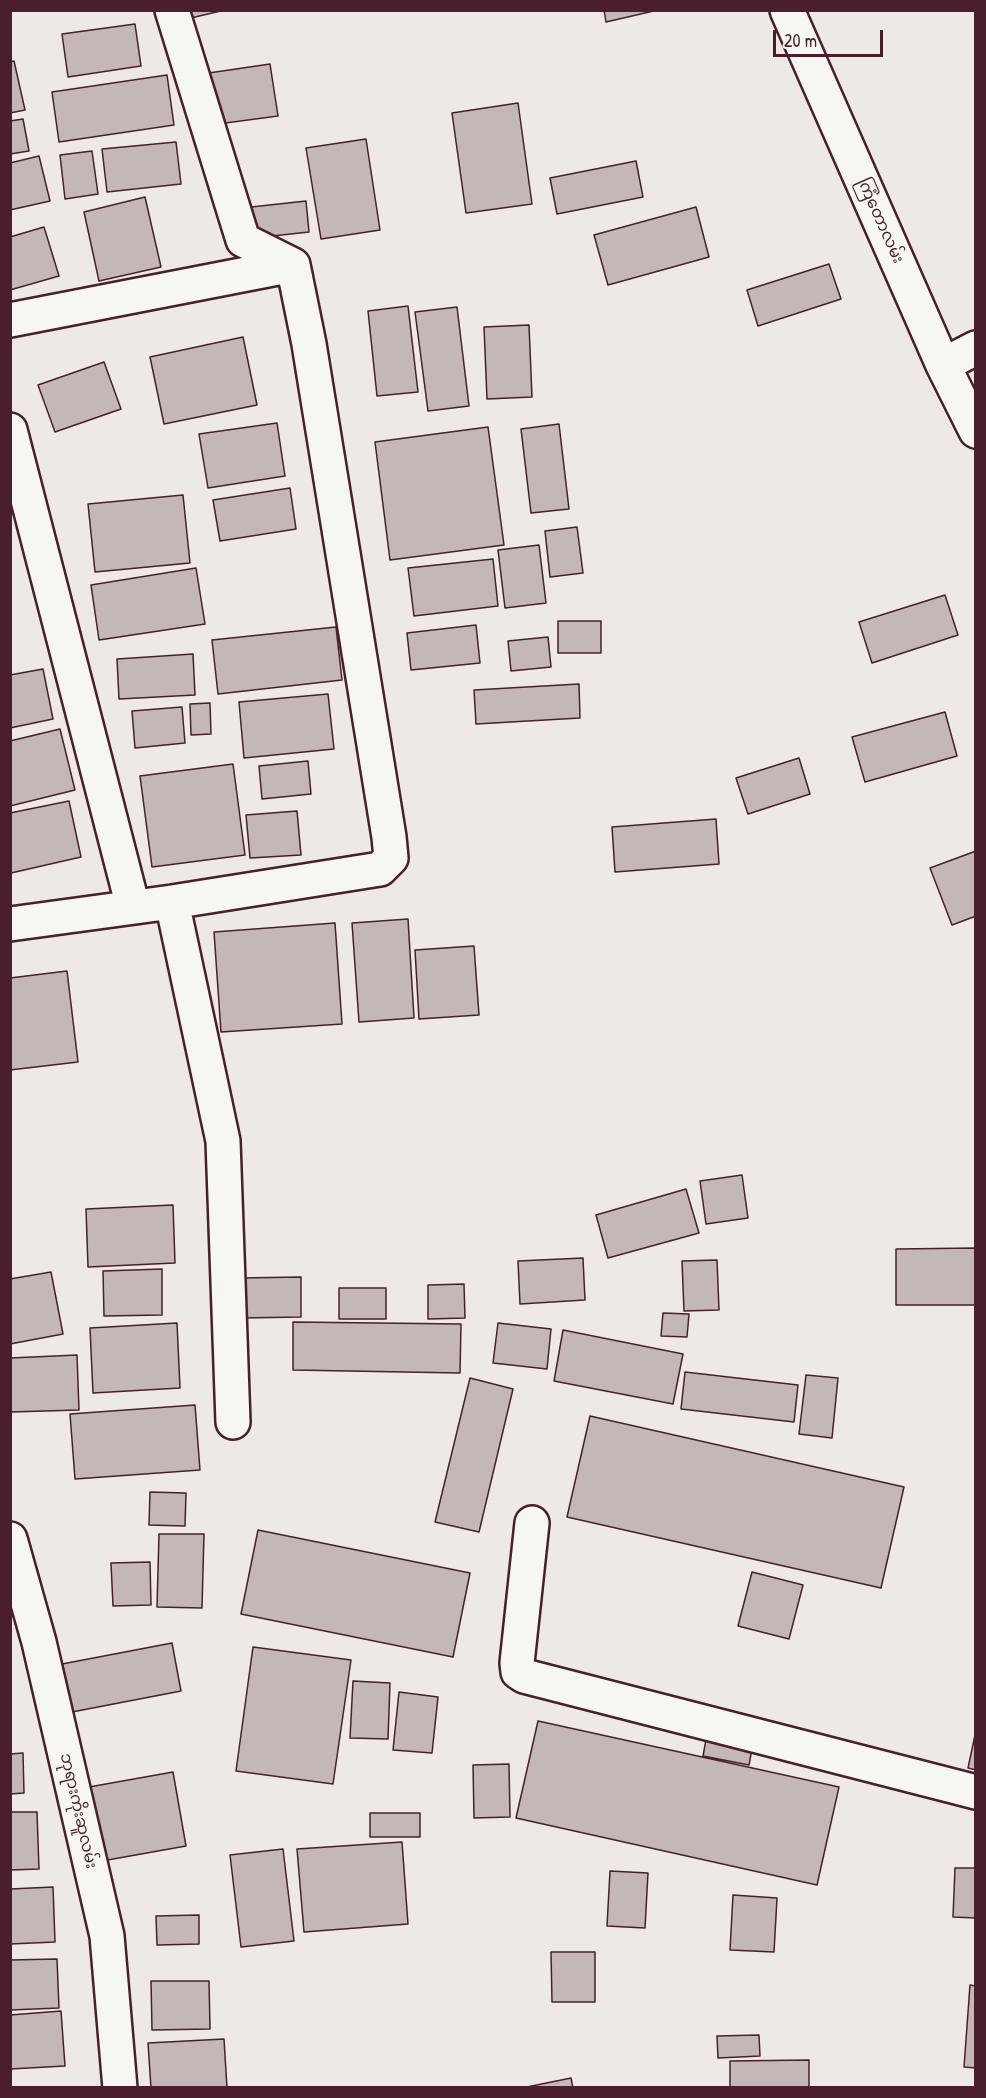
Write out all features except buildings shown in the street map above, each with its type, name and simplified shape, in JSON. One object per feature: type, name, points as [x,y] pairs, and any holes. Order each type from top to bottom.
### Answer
[{"type":"street","points":[[172,10],[243,240],[294,265]]},
{"type":"street","name":"ကြံတောလမ်း","points":[[787,10],[975,431]]},
{"type":"street","points":[[10,320],[294,265]]},
{"type":"street","points":[[10,924],[172,902],[380,869],[391,858],[313,367],[294,265]]},
{"type":"street","points":[[944,365],[975,348]]},
{"type":"street","points":[[10,430],[133,907]]},
{"type":"street","points":[[172,902],[222,1141],[233,1422]]},
{"type":"street","points":[[532,1523],[517,1663],[518,1672],[524,1676],[975,1792]]},
{"type":"street","name":"ဘုရားကိုးဆူလမ်း","points":[[12,1547],[39,1642],[107,1936],[120,2088]]}]
